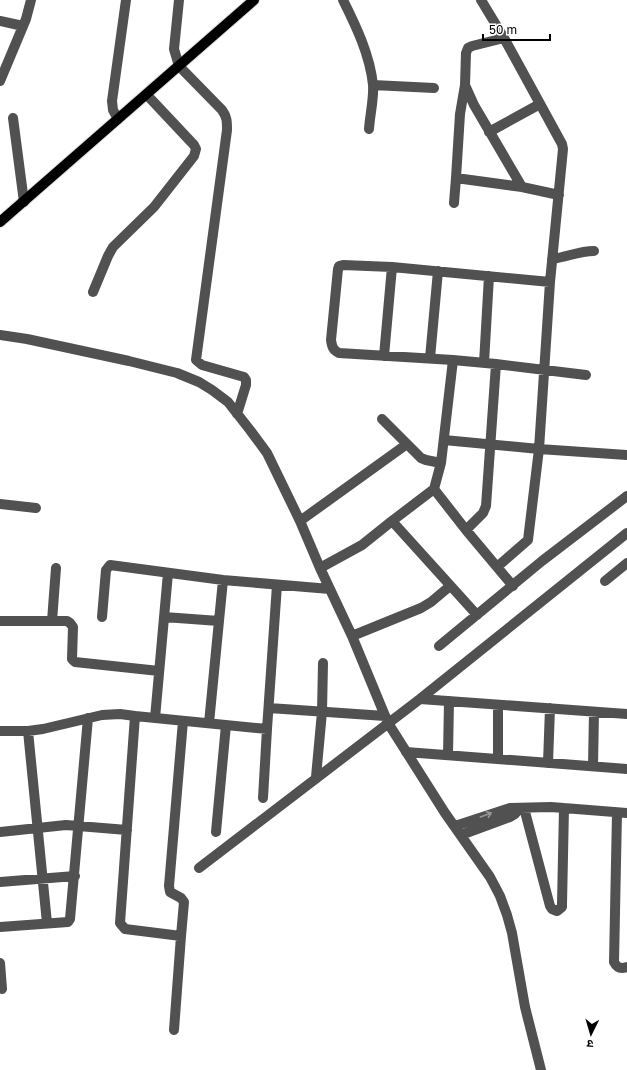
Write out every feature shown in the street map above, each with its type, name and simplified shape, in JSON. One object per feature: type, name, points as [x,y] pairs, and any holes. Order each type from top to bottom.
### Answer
[{"type":"main road","points":[[0,222],[254,0]]},
{"type":"street","points":[[0,81],[26,19],[30,0]]},
{"type":"street","points":[[118,119],[113,110],[112,101],[126,0]]},
{"type":"street","points":[[179,0],[174,49],[180,66],[222,110],[227,121],[196,356],[198,363],[202,365],[244,377],[246,380],[246,385],[237,414]]},
{"type":"street","points":[[343,0],[366,52],[373,85],[369,129]]},
{"type":"street","points":[[481,0],[504,38],[562,144],[563,149],[560,195],[550,282],[539,449],[528,540],[497,567]]},
{"type":"street","points":[[0,21],[23,26]]},
{"type":"street","points":[[454,203],[460,114],[465,85],[468,48],[504,38]]},
{"type":"street","points":[[373,85],[434,88]]},
{"type":"street","points":[[465,85],[474,105],[522,188]]},
{"type":"street","points":[[93,292],[113,247],[154,207],[196,152],[194,145],[147,95]]},
{"type":"street","points":[[490,132],[540,104]]},
{"type":"street","points":[[13,118],[24,202]]},
{"type":"street","points":[[456,178],[560,195]]},
{"type":"street","points":[[552,259],[559,259],[582,251],[594,251]]},
{"type":"street","points":[[550,282],[392,267],[343,265],[338,269],[331,340],[332,347],[339,353],[453,360],[586,375]]},
{"type":"street","points":[[384,356],[392,267]]},
{"type":"street","points":[[430,358],[438,271]]},
{"type":"street","points":[[484,363],[489,276]]},
{"type":"street","points":[[0,335],[27,338],[114,357],[177,373],[199,382],[228,402],[267,453],[300,521],[352,636],[386,720],[490,877],[500,896],[507,915],[525,1007],[541,1070]]},
{"type":"street","points":[[320,568],[362,545],[434,489],[441,463],[453,360]]},
{"type":"street","points":[[466,530],[484,510],[496,364]]},
{"type":"street","points":[[382,419],[421,458],[441,463]]},
{"type":"street","points":[[444,440],[539,449],[627,455]]},
{"type":"street","points":[[300,521],[407,444]]},
{"type":"street","points":[[434,489],[513,586]]},
{"type":"street","points":[[439,646],[542,561],[627,496]]},
{"type":"street","points":[[0,504],[36,508]]},
{"type":"street","points":[[392,521],[477,615]]},
{"type":"street","points":[[199,868],[316,777],[386,720],[420,699],[627,533]]},
{"type":"street","points":[[605,581],[627,563]]},
{"type":"street","points":[[102,617],[106,570],[110,565],[222,580],[330,589]]},
{"type":"street","points":[[52,621],[56,568]]},
{"type":"street","points":[[154,718],[168,573]]},
{"type":"street","points":[[209,723],[222,580]]},
{"type":"street","points":[[264,798],[267,729],[277,585]]},
{"type":"street","points":[[352,636],[421,608],[431,602],[450,586]]},
{"type":"street","points":[[164,617],[219,621]]},
{"type":"street","points":[[0,621],[67,621],[72,625],[72,659],[75,662],[159,671]]},
{"type":"street","points":[[316,777],[322,712],[323,663]]},
{"type":"street","points":[[420,699],[627,714]]},
{"type":"street","points":[[448,755],[449,701]]},
{"type":"street","points":[[498,704],[498,759]]},
{"type":"street","points":[[269,708],[322,712],[386,720]]},
{"type":"street","points":[[548,763],[550,708]]},
{"type":"street","points":[[594,712],[594,766]]},
{"type":"street","points":[[0,731],[28,731],[88,718],[111,715],[267,729]]},
{"type":"street","points":[[135,716],[120,923],[125,929],[181,936]]},
{"type":"street","points":[[0,927],[64,923],[68,922],[70,919],[88,718]]},
{"type":"street","points":[[174,1030],[184,902],[181,898],[170,892],[169,886],[183,721]]},
{"type":"street","points":[[216,832],[226,725]]},
{"type":"street","points":[[28,731],[46,923]]},
{"type":"street","points":[[406,752],[627,769]]},
{"type":"street","points":[[455,826],[502,809],[510,808],[564,808],[622,813],[614,962],[616,966],[620,968],[627,967]]},
{"type":"street","points":[[521,808],[550,906],[552,909],[557,911],[562,907],[564,808]]},
{"type":"street","points":[[461,835],[515,814],[521,808]]},
{"type":"street","points":[[0,832],[79,826],[127,830]]},
{"type":"street","points":[[0,882],[75,876]]},
{"type":"street","points":[[0,963],[2,989]]}]
